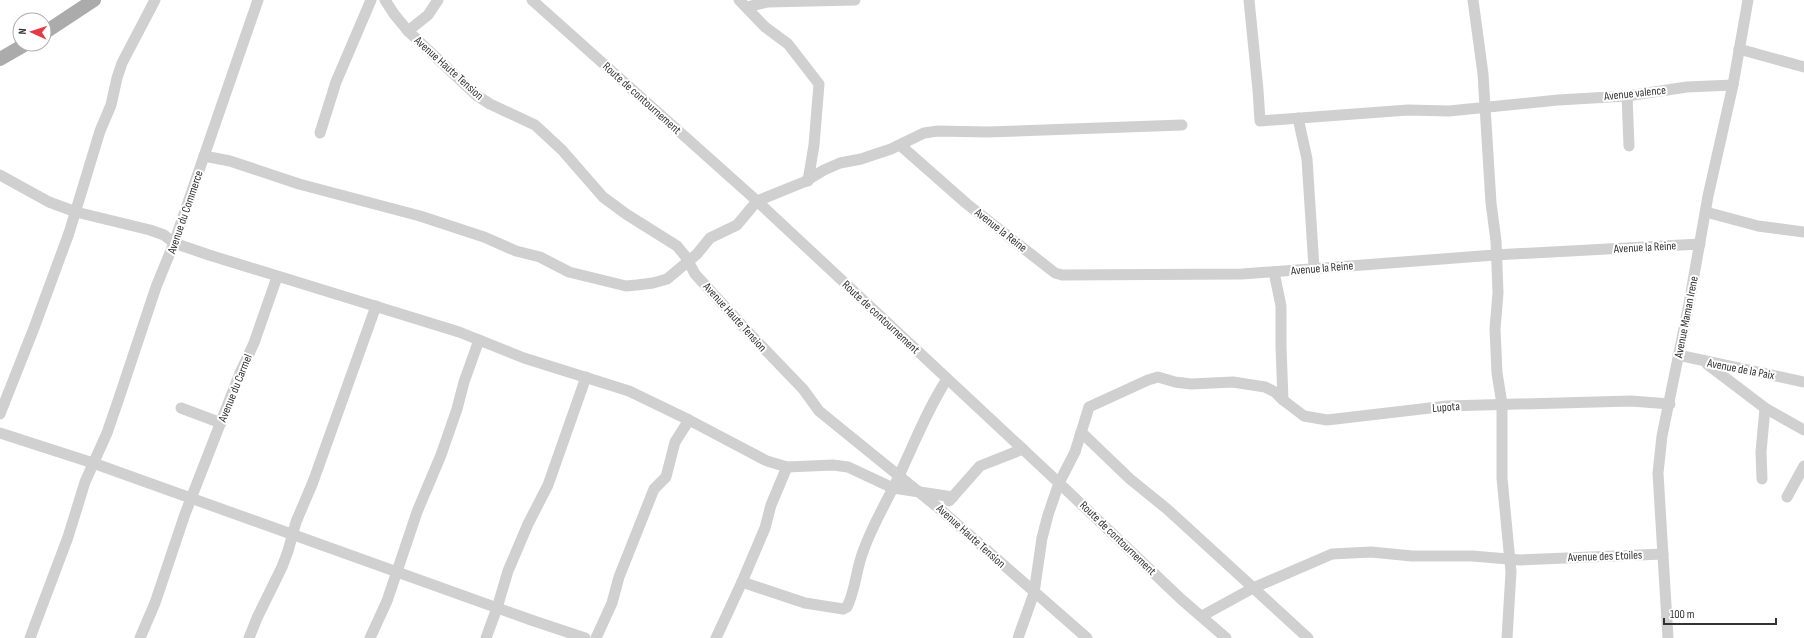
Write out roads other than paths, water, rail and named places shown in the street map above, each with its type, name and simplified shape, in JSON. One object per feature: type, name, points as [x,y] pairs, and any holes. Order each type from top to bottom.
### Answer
[{"type":"main road","points":[[52,28],[94,0]]},
{"type":"main road","points":[[0,59],[12,52]]},
{"type":"street","points":[[1,408],[47,296],[76,212],[100,131],[111,105],[122,63],[155,0]]},
{"type":"street","name":"Avenue du Commerce","points":[[30,638],[66,543],[82,489],[110,423],[156,287],[174,243],[258,0]]},
{"type":"street","points":[[320,133],[336,82],[371,0]]},
{"type":"street","name":"Avenue Haute Tension","points":[[385,0],[408,31],[476,95],[490,104],[540,128],[562,150],[603,197],[626,214],[677,246],[689,261],[696,274],[764,350],[803,389],[815,407],[847,435],[919,491],[1087,638]]},
{"type":"street","points":[[408,31],[428,15],[438,0]]},
{"type":"street","name":"Route de contournement","points":[[532,0],[757,201],[1060,483],[1181,599],[1226,638]]},
{"type":"street","points":[[743,3],[855,0]]},
{"type":"street","name":"Avenue valence","points":[[1249,0],[1260,121],[1420,110],[1449,111],[1538,102],[1627,96],[1687,87],[1733,85]]},
{"type":"street","points":[[1473,0],[1485,107],[1491,203],[1496,241],[1495,255],[1498,294],[1496,341],[1498,383],[1502,404],[1502,478],[1511,572],[1508,638]]},
{"type":"street","name":"Avenue Maman Irene","points":[[1668,638],[1658,473],[1662,436],[1670,404],[1706,212],[1733,85],[1748,0]]},
{"type":"street","points":[[743,3],[765,27],[788,44],[819,84],[814,145],[808,181]]},
{"type":"street","points":[[1739,49],[1804,67]]},
{"type":"street","points":[[1627,96],[1629,146]]},
{"type":"street","points":[[1298,118],[1307,159],[1314,268]]},
{"type":"street","points":[[204,156],[230,161],[299,184],[420,216],[484,237],[516,251],[540,257],[569,272],[626,286],[653,283],[667,279],[697,254],[710,238],[737,225],[757,201],[808,181],[824,170],[840,163],[861,159],[900,145],[924,133],[938,131],[987,132],[1182,125]]},
{"type":"street","name":"Avenue la Reine","points":[[900,145],[967,204],[1055,273],[1062,275],[1170,276],[1274,272],[1495,255],[1700,244]]},
{"type":"street","points":[[0,174],[49,202],[76,212],[150,230],[164,235],[174,243],[277,277],[453,330],[524,358],[635,394],[689,420],[767,462],[787,467],[833,464],[848,467],[893,488],[953,497]]},
{"type":"street","points":[[1706,212],[1758,226],[1804,232]]},
{"type":"street","points":[[1274,272],[1281,306],[1280,347],[1283,400]]},
{"type":"street","name":"Avenue du Carmel","points":[[140,638],[155,603],[192,499],[243,365],[254,343],[277,277]]},
{"type":"street","points":[[249,638],[282,567],[296,522],[313,482],[376,306]]},
{"type":"street","points":[[370,638],[398,572],[417,512],[457,409],[464,382],[479,340]]},
{"type":"street","name":"Avenue de la Paix","points":[[1678,355],[1804,382]]},
{"type":"street","points":[[1703,361],[1765,408],[1804,430]]},
{"type":"street","points":[[486,638],[508,571],[528,524],[548,486],[586,377]]},
{"type":"street","name":"Lupota","points":[[1018,638],[1034,593],[1042,538],[1060,483],[1070,463],[1089,407],[1148,380],[1158,377],[1175,382],[1191,384],[1233,382],[1265,387],[1275,392],[1304,416],[1327,420],[1447,406],[1631,400],[1670,404]]},
{"type":"street","points":[[742,582],[805,603],[826,608],[846,608],[856,586],[863,550],[899,476],[933,400],[947,379]]},
{"type":"street","points":[[181,408],[221,423]]},
{"type":"street","points":[[1762,479],[1761,452],[1765,408]]},
{"type":"street","points":[[596,638],[612,603],[618,577],[654,489],[666,477],[675,442],[689,420]]},
{"type":"street","points":[[1080,432],[1130,479],[1167,509],[1308,638]]},
{"type":"street","points":[[0,433],[93,463],[497,608],[585,638]]},
{"type":"street","points":[[941,510],[980,466],[1023,449]]},
{"type":"street","points":[[1787,497],[1804,466]]},
{"type":"street","points":[[716,638],[765,528],[772,504],[787,467]]},
{"type":"street","name":"Avenue des Etoiles","points":[[1202,616],[1253,588],[1332,554],[1371,552],[1412,556],[1472,556],[1510,559],[1548,559],[1663,554]]}]
